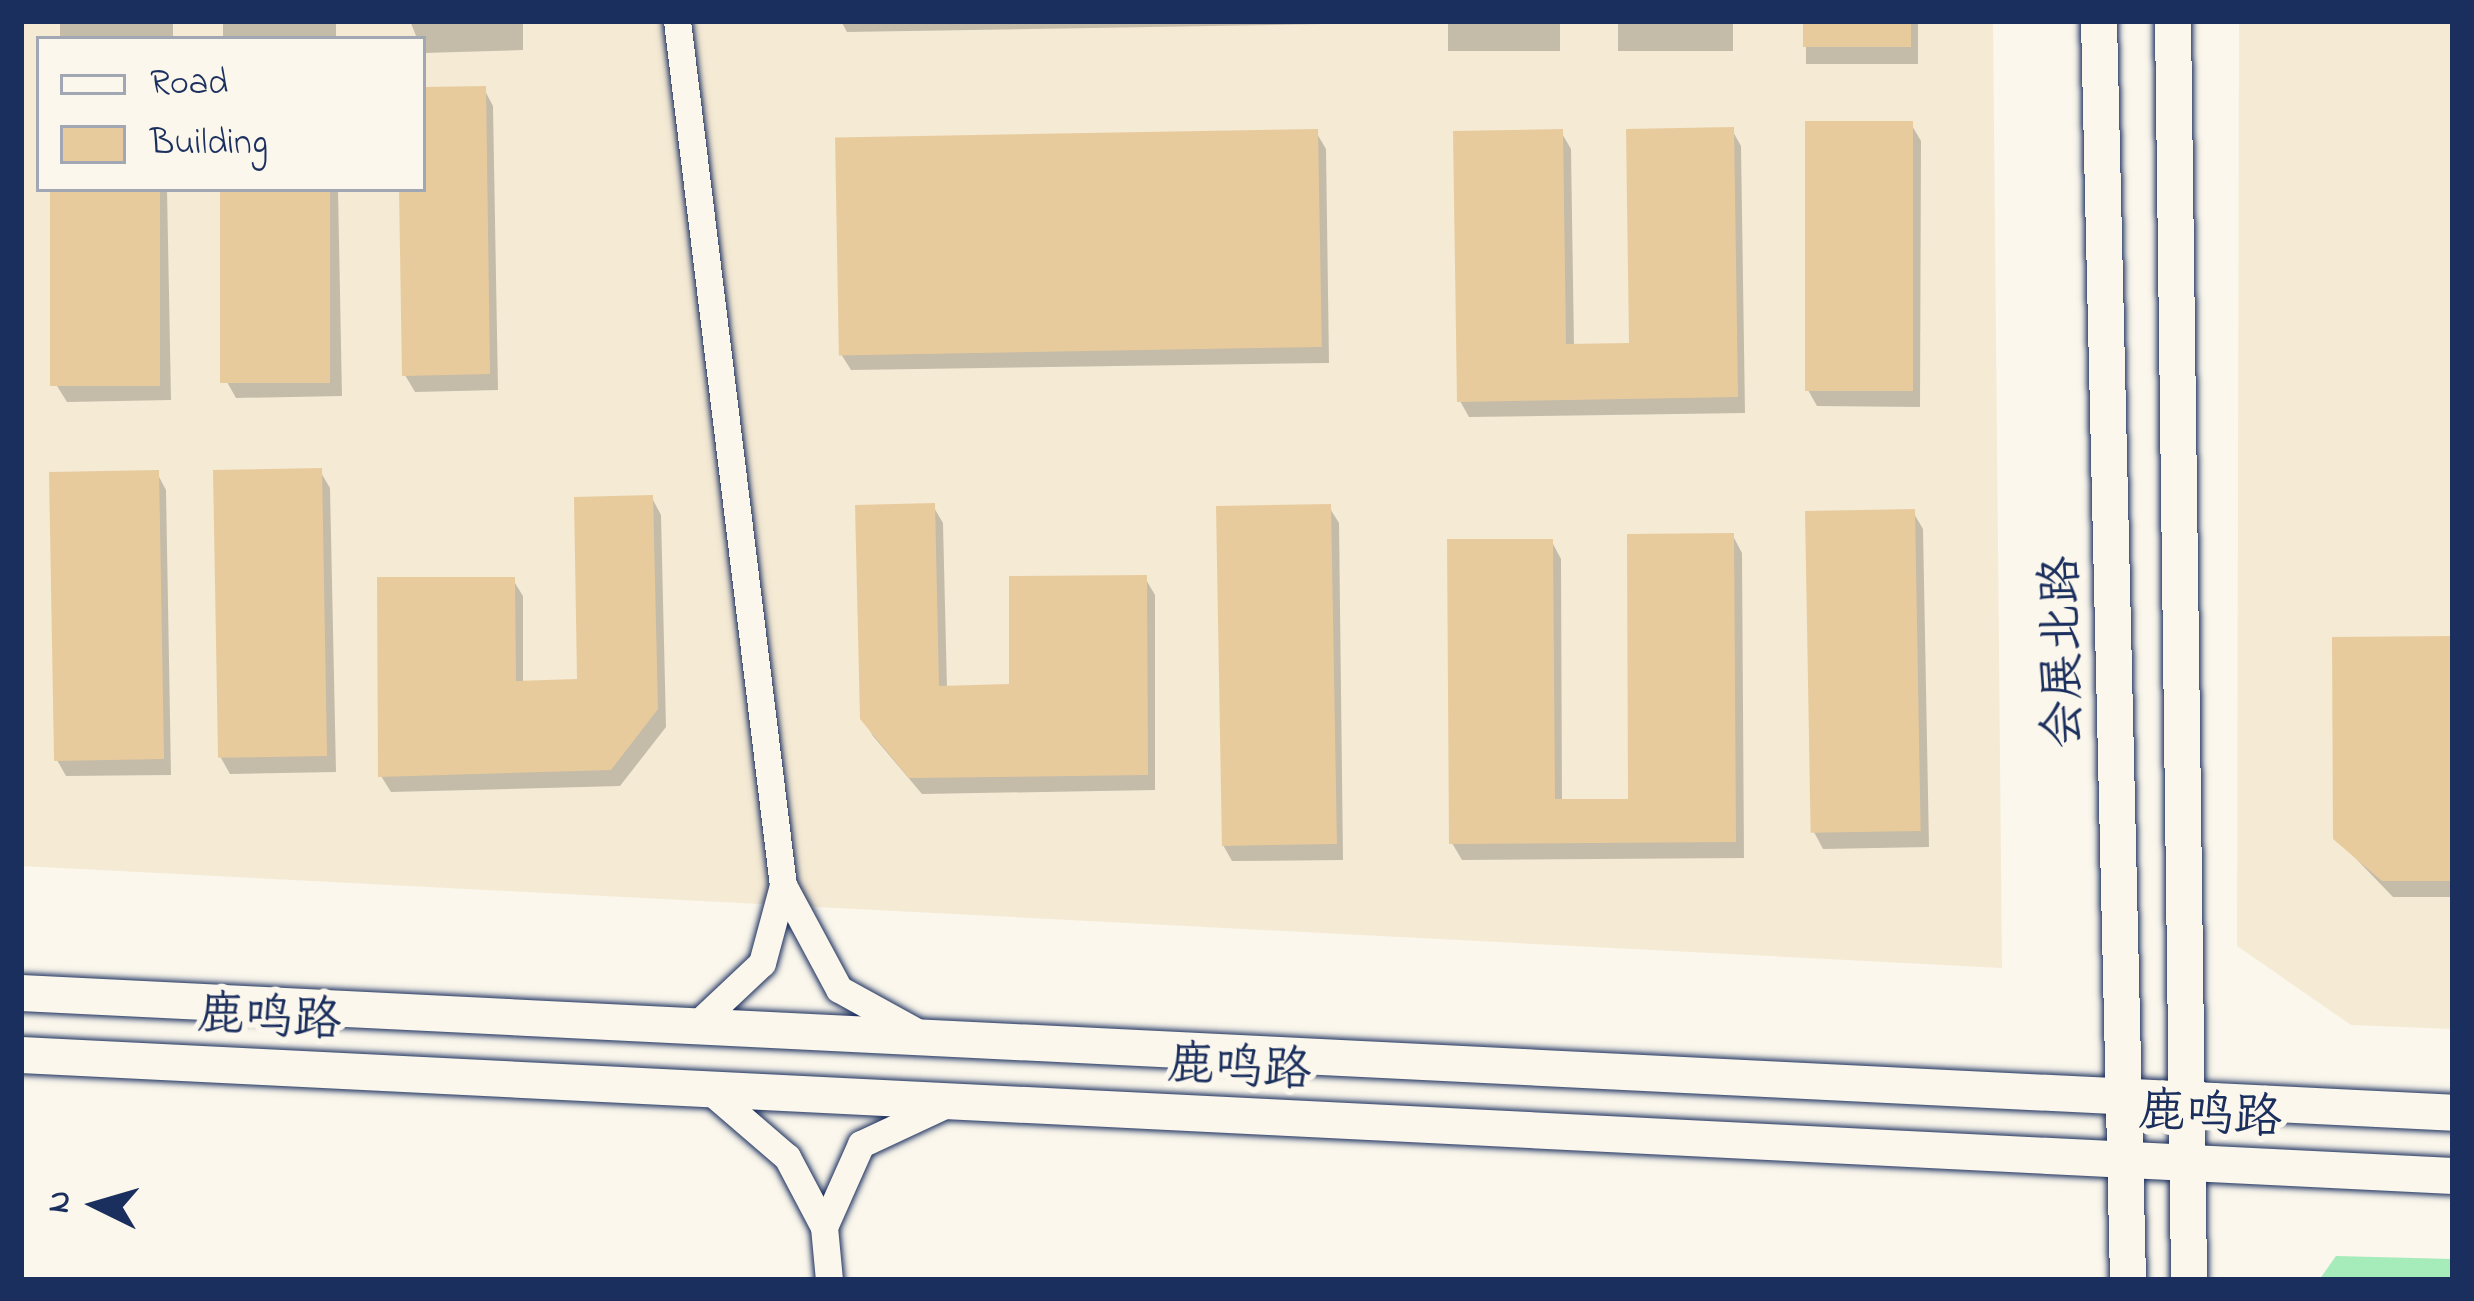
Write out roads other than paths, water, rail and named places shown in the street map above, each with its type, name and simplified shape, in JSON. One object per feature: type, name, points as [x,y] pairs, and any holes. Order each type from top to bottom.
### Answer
[{"type":"main road","name":"会展北路","points":[[2099,21],[2128,1280]]},
{"type":"main road","points":[[2173,21],[2189,1280]]},
{"type":"main road","name":"鹿鸣路","points":[[21,993],[2453,1113]]},
{"type":"main road","name":"鹿鸣路","points":[[21,1055],[2453,1176]]},
{"type":"street","points":[[677,21],[783,884],[839,988],[928,1038]]},
{"type":"street","points":[[694,1027],[762,963],[783,884]]},
{"type":"street","points":[[709,1090],[787,1157],[824,1227],[830,1280]]},
{"type":"street","points":[[824,1227],[861,1144],[949,1103]]}]
